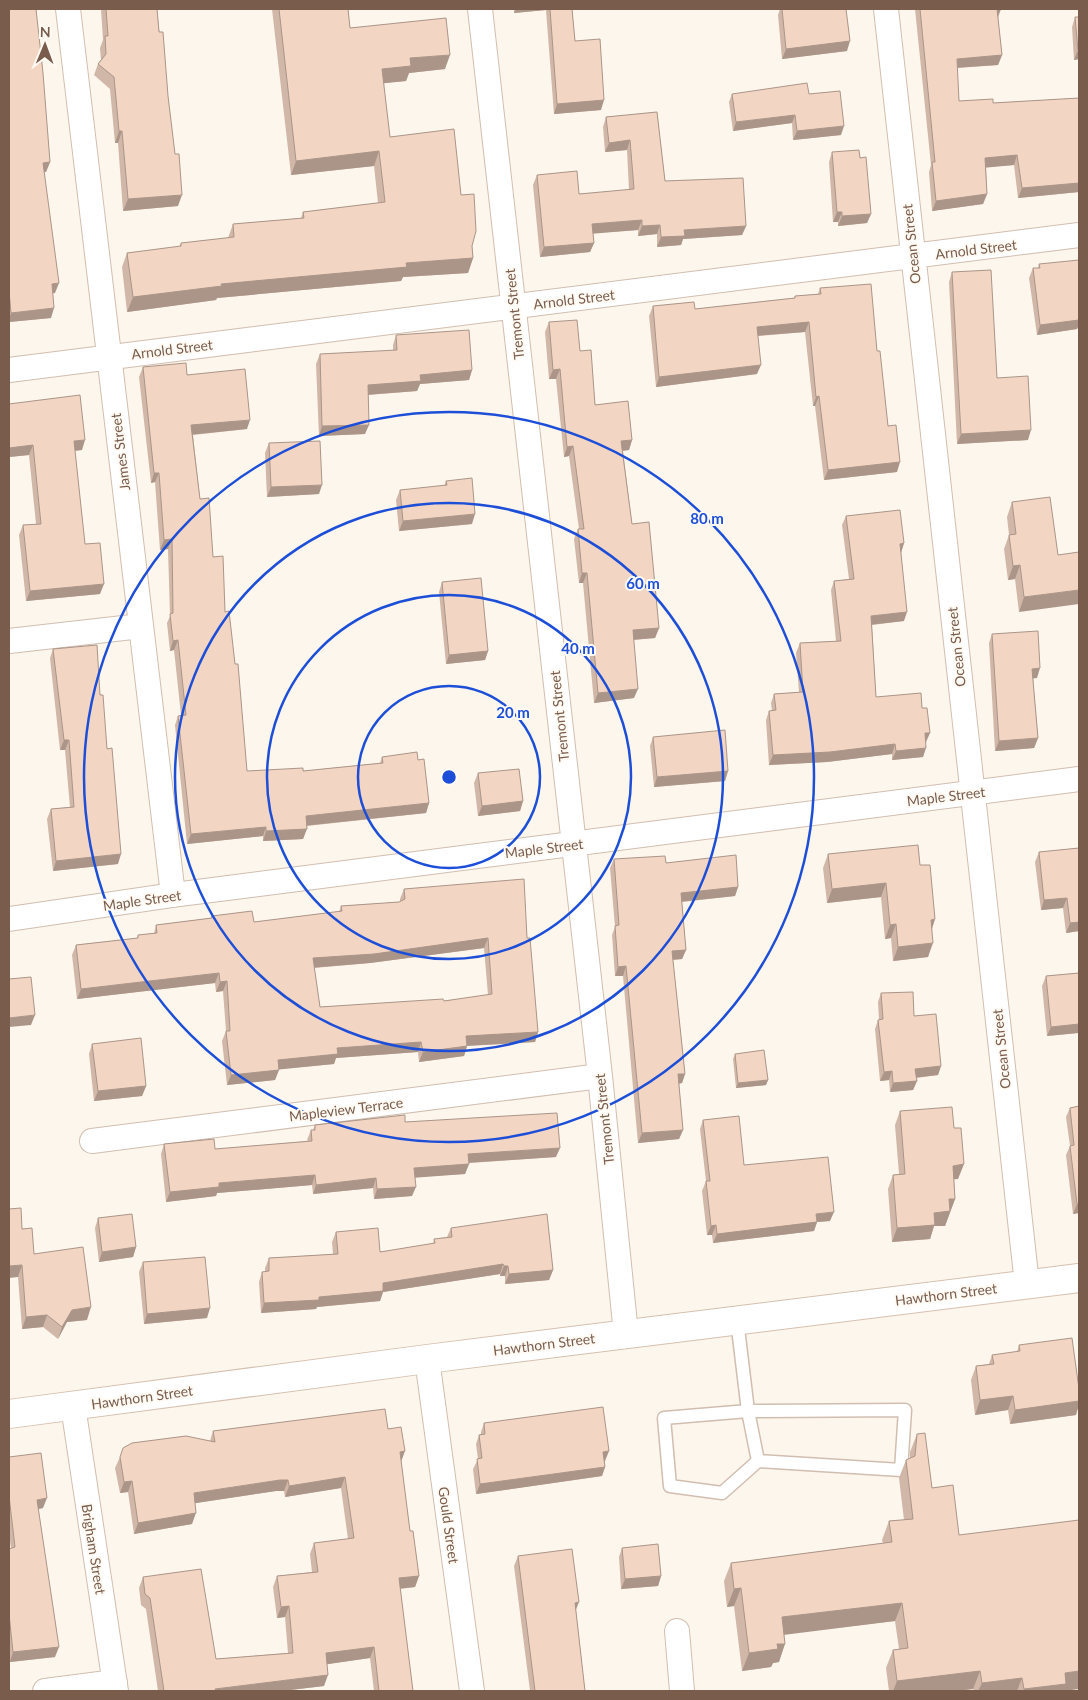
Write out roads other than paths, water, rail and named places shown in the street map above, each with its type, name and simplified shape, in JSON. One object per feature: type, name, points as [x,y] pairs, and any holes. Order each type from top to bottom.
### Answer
[{"type":"main road","name":"Hawthorn Street","points":[[9,1414],[427,1359],[1079,1278]]},
{"type":"street","name":"James Street","points":[[68,9],[173,895]]},
{"type":"street","name":"Tremont Street","points":[[480,9],[600,1076],[626,1334]]},
{"type":"street","name":"Ocean Street","points":[[886,9],[1027,1284]]},
{"type":"street","name":"Arnold Street","points":[[9,370],[1079,236]]},
{"type":"street","points":[[9,641],[141,626]]},
{"type":"street","name":"Maple Street","points":[[9,919],[173,895],[1079,779]]},
{"type":"street","name":"Mapleview Terrace","points":[[92,1141],[600,1076]]},
{"type":"street","name":"Gould Street","points":[[427,1359],[472,1691]]},
{"type":"street","name":"Brigham Street","points":[[73,1406],[115,1687]]},
{"type":"street","points":[[677,1631],[682,1691]]},
{"type":"street","points":[[45,1691],[115,1687]]},
{"type":"lane","points":[[737,1320],[748,1411],[758,1461]]},
{"type":"lane","points":[[905,1410],[901,1470],[758,1461],[722,1493],[670,1486],[664,1418],[748,1411],[905,1410]]}]
